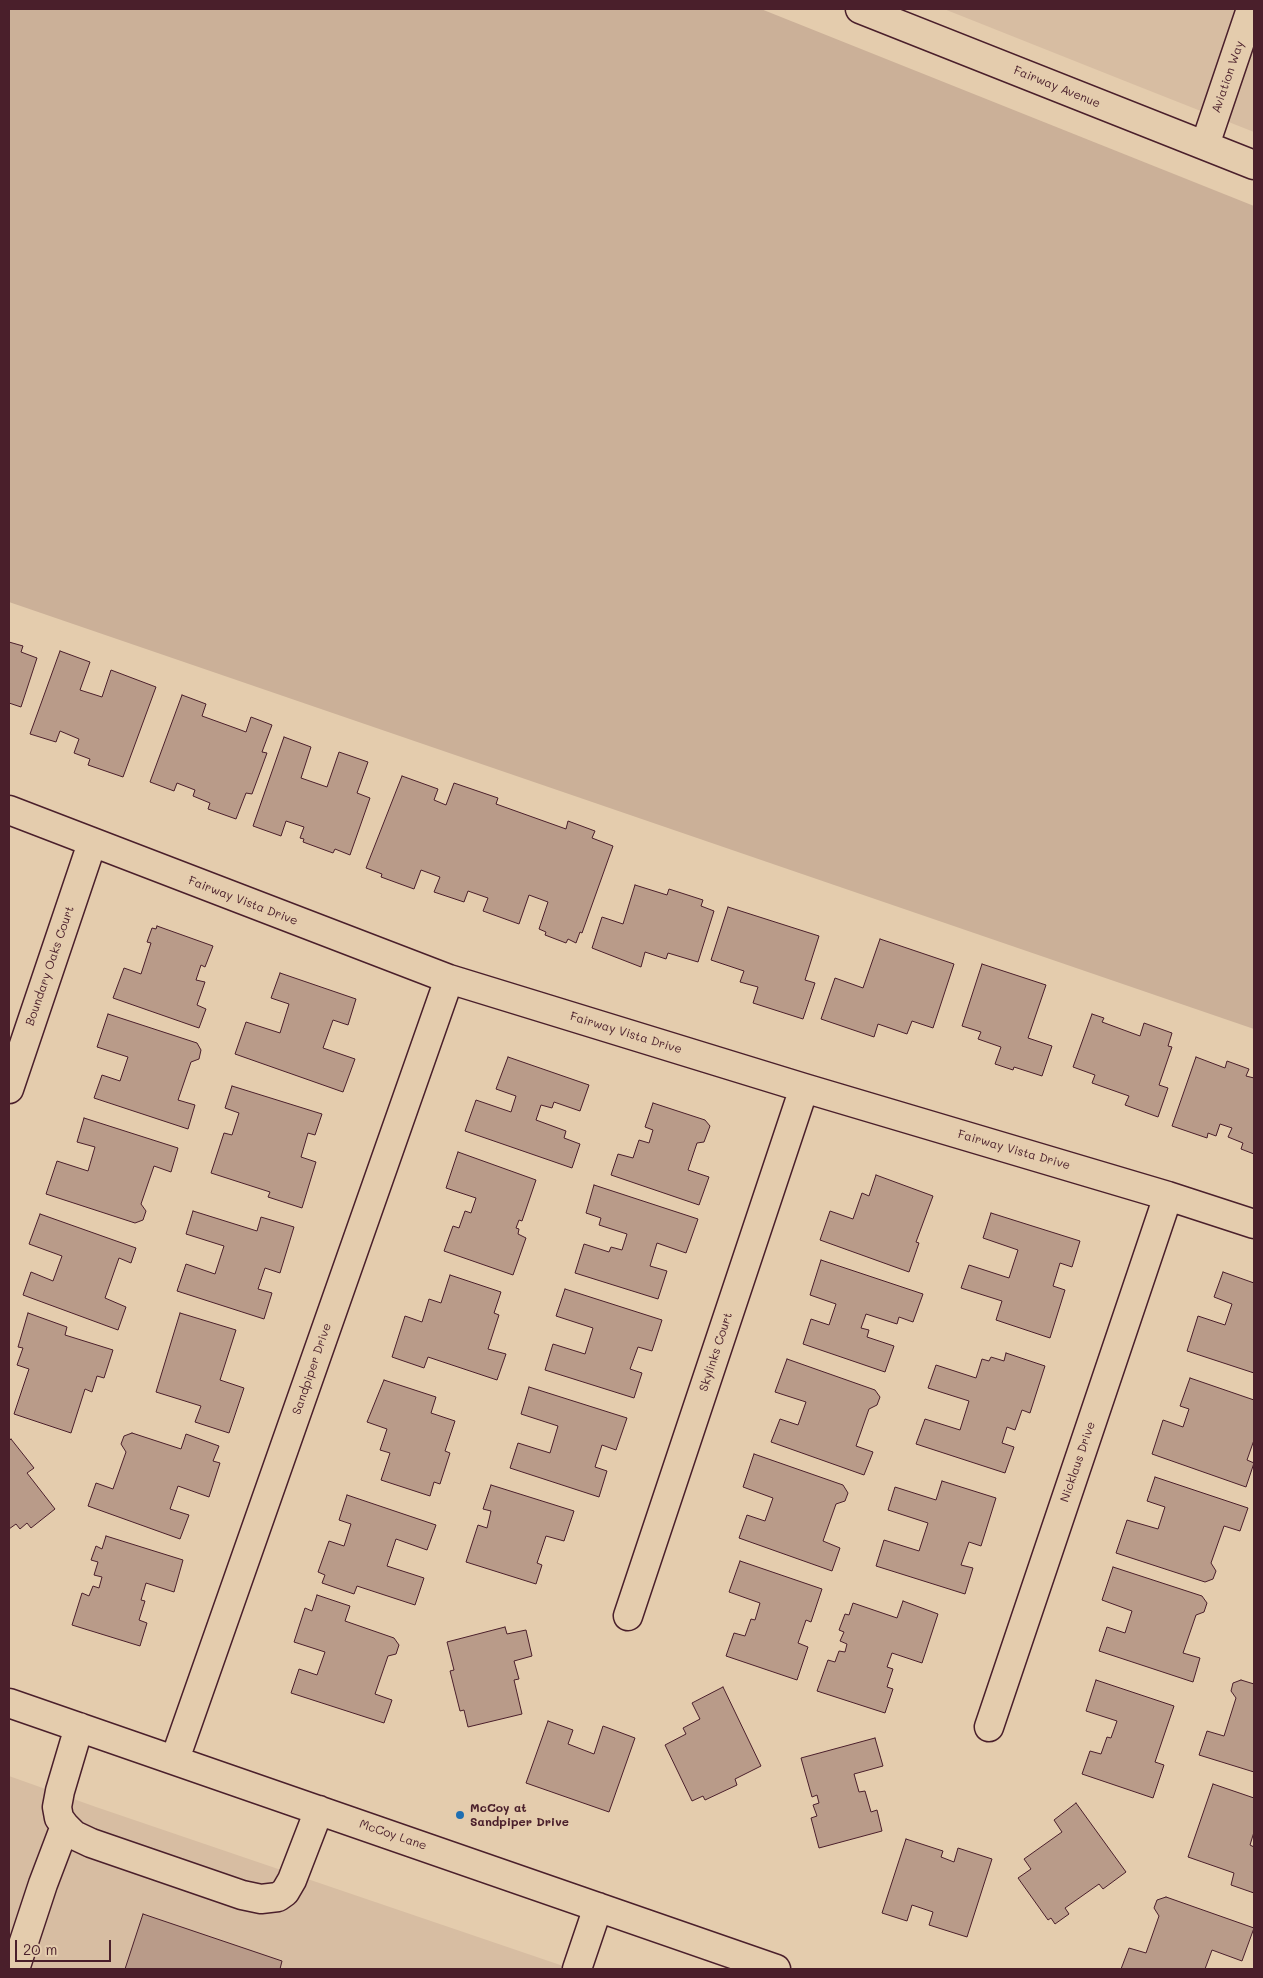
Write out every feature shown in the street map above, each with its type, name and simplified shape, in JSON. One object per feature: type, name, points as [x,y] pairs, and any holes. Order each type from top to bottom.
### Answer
[{"type":"street","name":"Fairway Avenue","points":[[860,9],[1254,165]]},
{"type":"street","name":"Aviation Way","points":[[1205,146],[1251,9]]},
{"type":"street","name":"Fairway Vista Drive","points":[[9,810],[92,844],[449,979],[804,1088],[1168,1196],[1254,1224]]},
{"type":"street","name":"Boundary Oaks Court","points":[[9,1089],[92,844]]},
{"type":"street","name":"Sandpiper Drive","points":[[175,1759],[449,979]]},
{"type":"street","name":"Skylinks Court","points":[[628,1616],[804,1088]]},
{"type":"street","name":"Nicklaus Drive","points":[[989,1727],[1168,1196]]},
{"type":"street","name":"McCoy Lane","points":[[9,1703],[776,1969]]},
{"type":"street","points":[[79,1727],[57,1807],[59,1818],[65,1826],[74,1835],[90,1843],[242,1895],[261,1899],[278,1897],[285,1892],[292,1880],[319,1810]]},
{"type":"street","points":[[15,1969],[43,1884],[65,1826]]},
{"type":"street","points":[[577,1969],[598,1907]]},
{"type":"shaded area","points":[[9,9],[761,9],[1254,206],[1254,1029],[9,602]]},
{"type":"shaded area","points":[[944,9],[1254,9],[1254,132],[1135,85]]},
{"type":"shaded area","points":[[9,1776],[96,1807],[572,1969],[9,1969]]},
{"type":"building","points":[[9,642],[23,646],[21,652],[37,658],[21,707],[9,703]]},
{"type":"building","points":[[60,651],[90,662],[80,690],[102,697],[111,670],[156,687],[123,777],[88,765],[90,759],[74,753],[79,739],[60,731],[56,742],[30,734]]},
{"type":"building","points":[[182,695],[206,704],[202,716],[246,732],[251,717],[272,725],[262,752],[267,753],[252,794],[246,793],[236,819],[208,809],[210,803],[193,796],[195,790],[177,783],[174,791],[150,782]]},
{"type":"building","points":[[284,737],[311,747],[301,778],[327,787],[339,752],[368,762],[357,793],[370,798],[350,855],[335,849],[333,853],[303,842],[304,839],[300,838],[304,827],[286,821],[281,836],[253,826]]},
{"type":"building","points":[[402,776],[438,789],[434,800],[446,805],[454,783],[498,798],[496,804],[566,829],[568,821],[595,831],[592,838],[613,846],[582,933],[580,932],[576,943],[568,939],[566,943],[545,935],[546,932],[539,929],[548,902],[529,895],[519,924],[483,911],[488,898],[468,891],[464,902],[434,892],[440,877],[421,870],[414,889],[381,877],[382,874],[366,868]]},
{"type":"building","points":[[635,885],[667,895],[669,889],[703,900],[701,906],[714,911],[698,962],[668,953],[666,959],[645,952],[641,967],[592,948],[602,917],[623,924]]},
{"type":"building","points":[[728,907],[819,936],[805,980],[815,983],[803,1019],[753,1003],[758,987],[740,982],[744,971],[711,960]]},
{"type":"building","points":[[157,926],[213,946],[205,967],[201,965],[196,980],[205,982],[197,1005],[206,1009],[199,1028],[113,998],[124,968],[141,974],[151,943],[147,942],[152,928],[156,929]]},
{"type":"building","points":[[880,939],[954,964],[933,1028],[912,1021],[907,1034],[878,1024],[874,1037],[821,1019],[835,978],[863,988]]},
{"type":"building","points":[[982,964],[1046,985],[1028,1038],[1052,1046],[1042,1076],[1014,1067],[1013,1070],[995,1064],[1001,1047],[978,1039],[981,1032],[962,1026]]},
{"type":"building","points":[[280,973],[356,999],[348,1025],[333,1020],[323,1048],[355,1059],[343,1092],[235,1054],[246,1022],[280,1033],[289,1004],[271,998]]},
{"type":"building","points":[[108,1014],[197,1043],[201,1050],[199,1059],[191,1062],[178,1100],[195,1105],[188,1129],[94,1098],[102,1075],[120,1081],[128,1057],[97,1047]]},
{"type":"building","points":[[1092,1014],[1104,1018],[1102,1022],[1140,1036],[1144,1023],[1172,1033],[1168,1046],[1172,1047],[1159,1085],[1168,1088],[1158,1117],[1125,1105],[1129,1096],[1092,1083],[1095,1075],[1073,1067]]},
{"type":"building","points":[[508,1057],[589,1085],[580,1111],[554,1102],[552,1108],[541,1105],[536,1120],[566,1131],[564,1138],[580,1144],[572,1168],[465,1131],[476,1100],[511,1112],[516,1096],[496,1089]]},
{"type":"building","points":[[1196,1057],[1225,1068],[1227,1061],[1249,1069],[1246,1076],[1254,1078],[1254,1154],[1241,1149],[1243,1143],[1228,1137],[1232,1128],[1220,1124],[1216,1136],[1208,1133],[1207,1138],[1172,1126]]},
{"type":"building","points":[[232,1086],[322,1114],[315,1135],[308,1133],[301,1157],[316,1162],[302,1208],[268,1197],[270,1192],[211,1173],[224,1133],[232,1135],[239,1113],[225,1108]]},
{"type":"building","points":[[653,1103],[705,1120],[710,1126],[704,1142],[697,1143],[688,1170],[709,1177],[699,1205],[611,1175],[618,1154],[633,1158],[639,1140],[649,1143],[653,1130],[645,1127]]},
{"type":"building","points":[[84,1118],[178,1148],[171,1172],[154,1166],[141,1204],[146,1211],[143,1220],[135,1223],[46,1194],[57,1161],[88,1171],[95,1147],[77,1142]]},
{"type":"building","points":[[458,1152],[536,1180],[522,1221],[519,1220],[516,1228],[519,1229],[518,1234],[526,1238],[513,1275],[444,1251],[453,1226],[459,1228],[465,1211],[471,1213],[476,1198],[446,1188]]},
{"type":"building","points":[[876,1175],[933,1196],[916,1242],[919,1243],[909,1272],[820,1240],[830,1211],[853,1219],[862,1193],[869,1196]]},
{"type":"building","points":[[594,1185],[698,1219],[686,1253],[657,1243],[650,1266],[667,1271],[658,1299],[575,1273],[584,1244],[609,1252],[611,1247],[622,1250],[627,1234],[599,1225],[601,1218],[586,1213]]},
{"type":"building","points":[[193,1211],[257,1231],[261,1217],[294,1227],[280,1273],[265,1268],[258,1289],[272,1293],[264,1319],[177,1291],[186,1264],[215,1274],[224,1246],[186,1234]]},
{"type":"building","points":[[991,1213],[1080,1241],[1072,1267],[1060,1263],[1053,1286],[1065,1290],[1050,1338],[996,1320],[1002,1301],[961,1288],[969,1265],[1009,1278],[1018,1250],[983,1238]]},
{"type":"building","points":[[40,1214],[136,1248],[131,1263],[119,1258],[105,1298],[126,1307],[118,1330],[23,1295],[31,1272],[53,1281],[62,1256],[29,1244]]},
{"type":"building","points":[[821,1260],[923,1294],[913,1322],[899,1317],[897,1324],[866,1314],[861,1328],[869,1330],[867,1337],[894,1346],[885,1372],[803,1344],[811,1319],[829,1325],[836,1304],[810,1295]]},
{"type":"building","points":[[1223,1272],[1254,1283],[1254,1373],[1187,1351],[1198,1316],[1225,1325],[1232,1304],[1214,1297]]},
{"type":"building","points":[[450,1275],[501,1292],[494,1313],[499,1315],[488,1349],[506,1354],[497,1380],[428,1357],[424,1368],[392,1357],[405,1316],[422,1322],[429,1299],[441,1303]]},
{"type":"building","points":[[565,1289],[662,1320],[652,1351],[638,1347],[630,1369],[642,1373],[634,1398],[545,1370],[553,1344],[585,1354],[593,1328],[556,1316]]},
{"type":"building","points":[[28,1313],[67,1327],[65,1335],[113,1350],[104,1378],[97,1376],[92,1392],[85,1389],[71,1433],[14,1414],[29,1369],[17,1365],[23,1348],[18,1347]]},
{"type":"building","points":[[180,1313],[236,1330],[220,1380],[244,1388],[229,1433],[195,1422],[201,1406],[156,1392]]},
{"type":"building","points":[[1006,1353],[1045,1366],[1030,1413],[1022,1410],[1015,1430],[1007,1427],[1002,1443],[1014,1447],[1005,1473],[916,1444],[925,1419],[960,1430],[969,1401],[928,1388],[936,1365],[976,1378],[982,1359],[989,1361],[991,1357],[1004,1361]]},
{"type":"building","points":[[787,1359],[875,1390],[880,1397],[877,1405],[869,1409],[856,1446],[873,1452],[864,1475],[771,1442],[780,1419],[798,1425],[806,1402],[775,1392]]},
{"type":"building","points":[[1190,1378],[1254,1400],[1254,1440],[1247,1460],[1254,1463],[1246,1487],[1152,1454],[1163,1420],[1183,1427],[1189,1409],[1180,1406]]},
{"type":"building","points":[[384,1380],[436,1397],[431,1413],[455,1421],[445,1451],[450,1453],[440,1484],[434,1482],[430,1496],[381,1480],[390,1453],[380,1450],[387,1429],[367,1422]]},
{"type":"building","points":[[529,1387],[627,1418],[616,1450],[602,1445],[595,1467],[607,1471],[599,1497],[510,1468],[518,1443],[550,1453],[558,1426],[521,1414]]},
{"type":"building","points":[[132,1433],[181,1449],[186,1434],[219,1446],[213,1461],[220,1463],[209,1497],[178,1486],[170,1509],[189,1515],[180,1539],[88,1506],[96,1483],[113,1489],[126,1452],[121,1444],[124,1436]]},
{"type":"building","points":[[11,1439],[34,1468],[27,1473],[55,1509],[31,1528],[27,1523],[20,1529],[16,1524],[9,1529],[9,1441]]},
{"type":"building","points":[[754,1454],[843,1485],[848,1493],[845,1501],[836,1504],[823,1541],[840,1548],[832,1571],[739,1538],[747,1515],[765,1521],[773,1498],[743,1487]]},
{"type":"building","points":[[1155,1477],[1248,1508],[1240,1531],[1224,1526],[1211,1563],[1216,1571],[1213,1579],[1205,1582],[1116,1553],[1127,1520],[1158,1529],[1165,1507],[1147,1501]]},
{"type":"building","points":[[942,1481],[996,1498],[981,1546],[969,1542],[961,1565],[973,1568],[965,1594],[876,1566],[884,1540],[919,1551],[928,1523],[888,1510],[895,1487],[936,1500]]},
{"type":"building","points":[[491,1485],[574,1511],[564,1541],[546,1536],[537,1563],[542,1565],[536,1584],[466,1562],[478,1525],[487,1528],[491,1511],[483,1509]]},
{"type":"building","points":[[347,1495],[436,1525],[427,1550],[396,1539],[387,1566],[424,1578],[415,1605],[357,1586],[354,1594],[322,1583],[325,1575],[318,1572],[329,1541],[344,1546],[351,1524],[339,1520]]},
{"type":"building","points":[[106,1536],[183,1560],[174,1592],[146,1583],[141,1600],[145,1601],[139,1620],[147,1623],[140,1646],[72,1625],[82,1593],[89,1596],[93,1586],[99,1588],[102,1577],[94,1575],[98,1562],[91,1560],[96,1546],[102,1549]]},
{"type":"building","points":[[740,1561],[822,1589],[811,1622],[806,1620],[798,1643],[808,1647],[797,1680],[726,1656],[734,1633],[745,1636],[751,1619],[755,1620],[760,1603],[729,1592]]},
{"type":"building","points":[[1113,1567],[1202,1596],[1207,1603],[1204,1612],[1196,1615],[1183,1653],[1200,1658],[1193,1682],[1099,1651],[1107,1627],[1125,1633],[1132,1611],[1102,1600]]},
{"type":"building","points":[[317,1595],[350,1606],[345,1621],[394,1638],[399,1645],[396,1654],[388,1656],[375,1694],[392,1700],[384,1723],[291,1693],[299,1669],[317,1675],[325,1652],[294,1642],[305,1608],[312,1611]]},
{"type":"building","points":[[903,1601],[938,1614],[922,1663],[892,1653],[887,1667],[893,1669],[887,1687],[893,1689],[885,1713],[817,1691],[828,1660],[835,1662],[839,1651],[845,1652],[847,1644],[840,1641],[844,1632],[839,1630],[845,1614],[849,1615],[853,1603],[897,1618]]},
{"type":"building","points":[[505,1627],[507,1634],[526,1630],[532,1656],[514,1661],[519,1679],[514,1680],[522,1714],[468,1727],[464,1710],[460,1711],[450,1671],[454,1670],[447,1642]]},
{"type":"building","points":[[1096,1680],[1174,1706],[1155,1762],[1164,1765],[1153,1798],[1082,1774],[1090,1751],[1101,1754],[1107,1737],[1111,1738],[1117,1721],[1086,1711]]},
{"type":"building","points":[[1241,1680],[1254,1684],[1254,1772],[1199,1755],[1207,1731],[1224,1736],[1236,1698],[1231,1691],[1233,1683]]},
{"type":"building","points":[[723,1687],[761,1766],[735,1779],[737,1785],[705,1800],[703,1796],[692,1801],[665,1745],[686,1734],[683,1728],[700,1719],[692,1703]]},
{"type":"building","points":[[548,1721],[573,1730],[568,1744],[594,1754],[603,1726],[635,1738],[609,1812],[526,1783]]},
{"type":"building","points":[[875,1738],[883,1766],[854,1774],[859,1792],[865,1791],[871,1812],[877,1810],[882,1831],[819,1848],[811,1818],[817,1816],[813,1805],[819,1803],[817,1795],[812,1797],[801,1758]]},
{"type":"building","points":[[1213,1784],[1254,1798],[1254,1832],[1250,1845],[1254,1847],[1254,1893],[1231,1885],[1234,1873],[1188,1857]]},
{"type":"building","points":[[1076,1803],[1126,1872],[1103,1889],[1099,1884],[1065,1908],[1069,1914],[1055,1924],[1051,1918],[1048,1920],[1018,1878],[1031,1869],[1024,1859],[1062,1832],[1054,1820]]},
{"type":"building","points":[[906,1839],[943,1851],[941,1857],[954,1862],[958,1848],[992,1859],[967,1937],[929,1925],[933,1912],[912,1905],[907,1921],[882,1913]]},
{"type":"building","points":[[1166,1897],[1254,1928],[1242,1961],[1212,1950],[1205,1969],[1121,1969],[1129,1948],[1146,1953],[1159,1916],[1154,1908],[1157,1900]]},
{"type":"building","points":[[143,1914],[282,1961],[280,1969],[125,1969]]},
{"type":"place","name":"McCoy at Sandpiper Drive","points":[[460,1815]]}]
